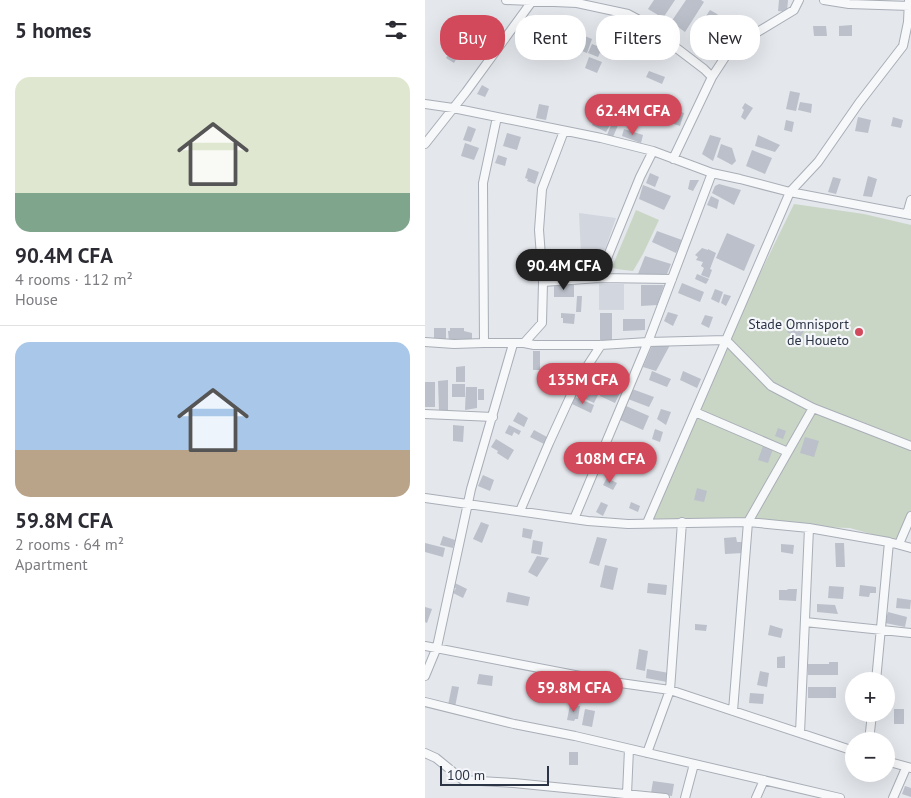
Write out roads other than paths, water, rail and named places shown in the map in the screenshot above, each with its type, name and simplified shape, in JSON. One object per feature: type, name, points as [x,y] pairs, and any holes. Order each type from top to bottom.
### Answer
[{"type":"street","points":[[506,0],[577,1],[627,14],[641,21],[712,77]]},
{"type":"street","points":[[425,144],[533,0]]},
{"type":"street","points":[[673,159],[712,77],[731,48],[794,10],[799,0]]},
{"type":"street","points":[[647,523],[790,192],[818,162],[859,103],[903,46],[906,39],[910,3],[849,4],[824,0]]},
{"type":"street","points":[[425,104],[497,117],[653,151],[712,173],[790,192],[909,215],[911,200]]},
{"type":"street","points":[[484,342],[483,183],[497,117]]},
{"type":"street","points":[[524,343],[542,322],[543,282],[539,230],[542,189],[564,131]]},
{"type":"street","points":[[599,278],[640,177],[653,151]]},
{"type":"street","points":[[574,519],[648,342],[712,173]]},
{"type":"street","points":[[543,282],[599,278],[672,279]]},
{"type":"street","points":[[425,342],[454,344],[484,342],[534,345],[601,345],[726,340],[771,386],[813,408],[911,446]]},
{"type":"street","points":[[425,676],[437,647],[468,504],[513,344]]},
{"type":"street","points":[[520,512],[577,382],[601,345]]},
{"type":"street","points":[[733,711],[748,522],[813,408]]},
{"type":"street","points":[[695,412],[788,452]]},
{"type":"street","points":[[425,414],[493,417]]},
{"type":"street","points":[[425,498],[574,519],[629,524],[748,522],[809,528],[889,542],[911,548]]},
{"type":"street","points":[[647,753],[670,690],[682,522]]},
{"type":"street","points":[[899,544],[910,522]]},
{"type":"street","points":[[800,733],[809,528]]},
{"type":"street","points":[[877,672],[889,542]]},
{"type":"street","points":[[805,622],[911,633]]},
{"type":"street","points":[[425,646],[606,681],[670,690],[845,748]]},
{"type":"street","points":[[425,702],[839,798]]},
{"type":"street","points":[[627,794],[629,749]]},
{"type":"street","points":[[425,753],[436,758],[463,780],[665,798]]},
{"type":"street","points":[[685,798],[694,764]]},
{"type":"street","points":[[893,798],[909,768],[895,764]]},
{"type":"street","points":[[756,798],[764,780]]},
{"type":"place","name":"Stade Omnisport de Houeto","points":[[859,332]]}]
